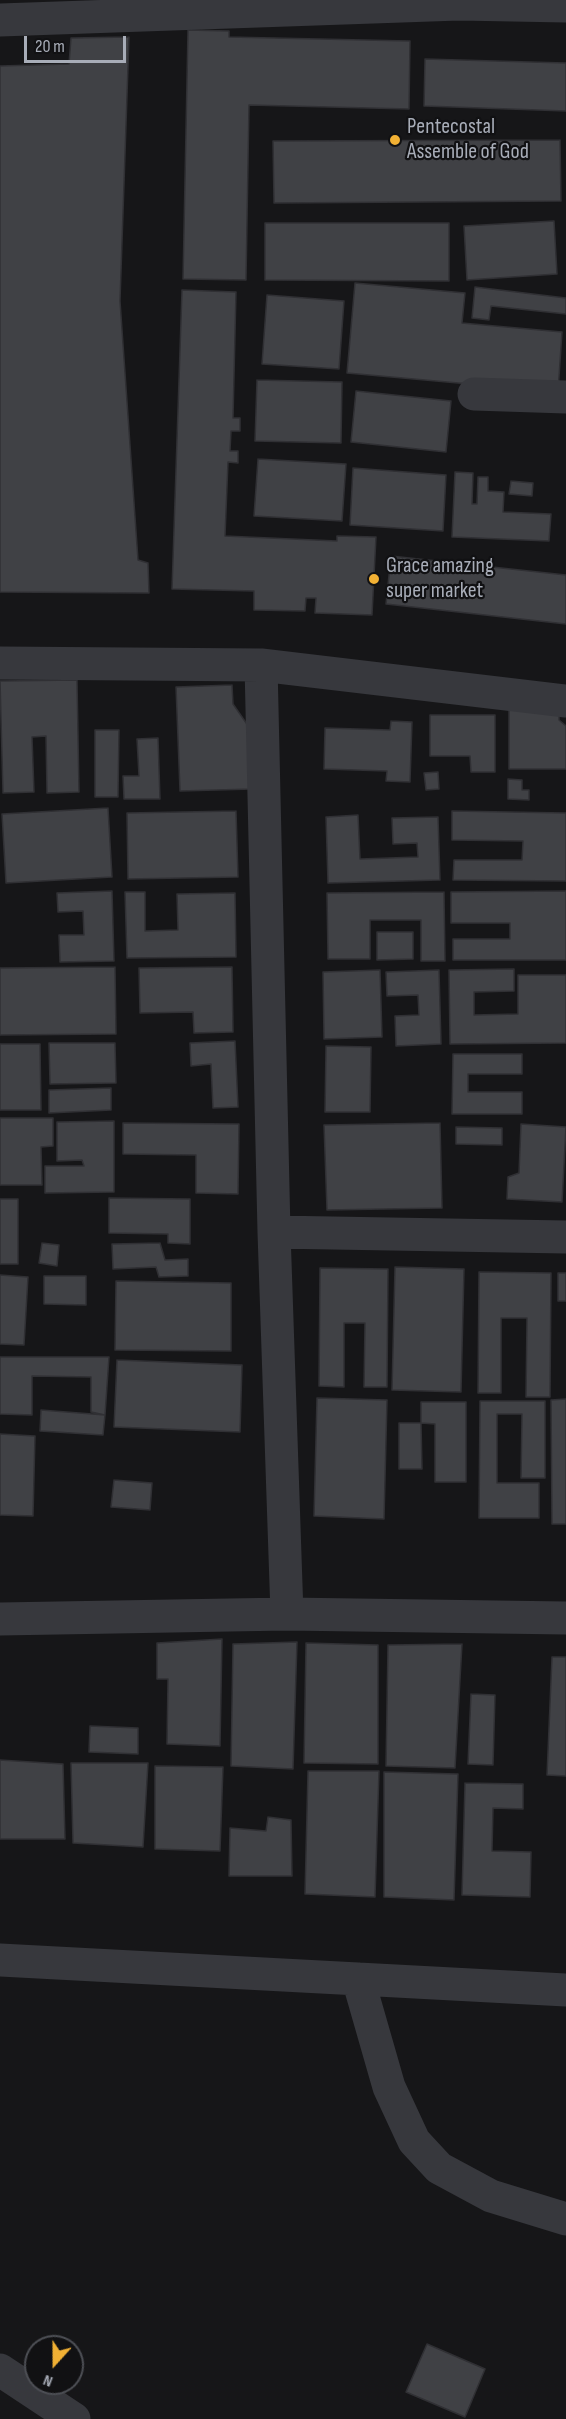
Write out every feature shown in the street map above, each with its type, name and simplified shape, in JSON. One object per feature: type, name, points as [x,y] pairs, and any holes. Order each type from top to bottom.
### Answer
[{"type":"street","points":[[0,20],[459,2],[566,6]]},
{"type":"street","points":[[474,394],[566,397]]},
{"type":"street","points":[[0,663],[261,665],[566,701]]},
{"type":"street","points":[[261,665],[274,1232],[287,1614]]},
{"type":"street","points":[[274,1232],[566,1237]]},
{"type":"street","points":[[0,1619],[287,1614],[566,1618]]},
{"type":"street","points":[[0,1960],[566,1990]]},
{"type":"street","points":[[358,1979],[389,2087],[414,2141],[439,2168],[491,2196],[566,2219]]},
{"type":"street","points":[[0,2370],[74,2419]]},
{"type":"building","points":[[188,30],[229,31],[229,37],[410,41],[409,109],[249,105],[246,280],[183,279]]},
{"type":"building","points":[[129,37],[120,301],[138,560],[148,563],[149,593],[0,592],[0,66],[69,64],[71,38]]},
{"type":"building","points":[[425,59],[566,63],[566,111],[424,106]]},
{"type":"building","points":[[560,140],[561,201],[274,203],[273,141]]},
{"type":"building","points":[[554,221],[557,274],[467,280],[464,226]]},
{"type":"building","points":[[265,223],[449,223],[449,281],[265,280]]},
{"type":"building","points":[[355,283],[465,293],[462,323],[562,332],[558,392],[347,373]]},
{"type":"building","points":[[475,287],[566,298],[566,314],[491,306],[489,320],[472,318]]},
{"type":"building","points":[[182,290],[236,292],[233,418],[240,418],[240,431],[231,431],[230,451],[238,451],[238,463],[228,462],[225,536],[337,541],[337,536],[376,537],[372,615],[315,613],[316,598],[306,598],[305,611],[254,610],[254,591],[172,589]]},
{"type":"building","points":[[267,295],[344,301],[339,369],[262,364]]},
{"type":"building","points":[[257,380],[342,382],[341,443],[255,441]]},
{"type":"building","points":[[356,391],[451,401],[446,452],[351,442]]},
{"type":"building","points":[[258,459],[346,464],[342,521],[254,516]]},
{"type":"building","points":[[353,468],[446,475],[443,531],[350,525]]},
{"type":"building","points":[[455,472],[473,473],[472,504],[477,504],[478,477],[488,477],[488,491],[504,492],[503,512],[551,514],[549,541],[452,537]]},
{"type":"building","points":[[511,481],[533,483],[532,496],[509,494]]},
{"type":"building","points":[[391,556],[566,575],[566,624],[386,604]]},
{"type":"building","points":[[77,680],[79,792],[47,793],[46,736],[32,737],[34,792],[3,793],[0,681]]},
{"type":"building","points":[[232,685],[233,704],[251,730],[253,789],[180,791],[176,687]]},
{"type":"building","points":[[509,710],[559,710],[559,720],[566,726],[566,769],[509,769]]},
{"type":"building","points":[[430,715],[495,715],[495,772],[471,772],[470,756],[430,756]]},
{"type":"building","points":[[391,721],[412,722],[410,782],[386,781],[387,771],[324,769],[325,728],[390,730]]},
{"type":"building","points":[[95,730],[119,730],[118,797],[95,797]]},
{"type":"building","points":[[158,738],[160,799],[124,799],[123,776],[139,776],[137,739]]},
{"type":"building","points":[[438,772],[439,789],[426,790],[424,773]]},
{"type":"building","points":[[508,779],[522,780],[522,790],[529,790],[529,800],[508,799]]},
{"type":"building","points":[[108,808],[112,877],[6,883],[2,814]]},
{"type":"building","points":[[236,811],[238,877],[128,879],[127,813]]},
{"type":"building","points":[[452,811],[566,813],[566,881],[453,880],[454,860],[522,860],[523,841],[452,840]]},
{"type":"building","points":[[358,815],[360,859],[418,857],[417,843],[393,844],[392,818],[438,817],[440,880],[328,883],[326,817]]},
{"type":"building","points":[[112,891],[114,961],[60,962],[59,935],[84,935],[83,911],[58,912],[57,893]]},
{"type":"building","points":[[566,891],[566,960],[453,960],[453,939],[510,939],[510,923],[451,923],[451,892]]},
{"type":"building","points":[[125,892],[145,892],[145,931],[178,930],[177,894],[235,893],[236,957],[127,958]]},
{"type":"building","points":[[444,892],[445,961],[421,961],[421,920],[370,920],[370,959],[328,959],[327,893]]},
{"type":"building","points":[[377,932],[413,932],[413,959],[377,960]]},
{"type":"building","points":[[115,967],[116,1034],[0,1035],[0,968]]},
{"type":"building","points":[[232,967],[233,1032],[194,1033],[193,1012],[140,1013],[139,968]]},
{"type":"building","points":[[514,969],[514,991],[474,992],[474,1015],[518,1014],[518,975],[566,975],[566,1043],[450,1044],[449,970]]},
{"type":"building","points":[[380,970],[382,1037],[324,1039],[323,972]]},
{"type":"building","points":[[439,970],[441,1044],[396,1046],[395,1016],[419,1015],[418,995],[387,996],[386,972]]},
{"type":"building","points":[[235,1041],[238,1107],[213,1108],[211,1064],[191,1066],[190,1043]]},
{"type":"building","points":[[49,1043],[115,1043],[116,1083],[50,1084]]},
{"type":"building","points":[[0,1044],[40,1044],[41,1110],[0,1110]]},
{"type":"building","points":[[326,1046],[371,1047],[370,1112],[325,1112]]},
{"type":"building","points":[[453,1054],[522,1054],[522,1074],[468,1074],[468,1092],[522,1092],[522,1114],[452,1114]]},
{"type":"building","points":[[111,1088],[111,1110],[49,1113],[49,1090]]},
{"type":"building","points":[[0,1118],[53,1118],[53,1146],[41,1147],[42,1185],[0,1185]]},
{"type":"building","points":[[114,1121],[114,1192],[45,1193],[45,1166],[84,1166],[82,1160],[57,1161],[57,1122]]},
{"type":"building","points":[[123,1123],[239,1124],[238,1194],[196,1193],[196,1155],[123,1154]]},
{"type":"building","points":[[440,1123],[442,1208],[327,1210],[324,1125]]},
{"type":"building","points":[[521,1124],[566,1127],[562,1202],[507,1199],[508,1177],[519,1173]]},
{"type":"building","points":[[456,1127],[502,1128],[502,1145],[456,1144]]},
{"type":"building","points":[[109,1198],[190,1199],[190,1244],[168,1243],[168,1234],[109,1233]]},
{"type":"building","points":[[0,1199],[18,1199],[18,1264],[0,1264]]},
{"type":"building","points":[[42,1243],[59,1245],[57,1266],[39,1263]]},
{"type":"building","points":[[160,1243],[165,1260],[188,1259],[188,1276],[159,1277],[156,1267],[113,1269],[112,1244]]},
{"type":"building","points":[[395,1267],[464,1269],[461,1392],[392,1390]]},
{"type":"building","points":[[320,1268],[388,1269],[387,1387],[364,1387],[365,1323],[344,1323],[344,1387],[319,1386]]},
{"type":"building","points":[[479,1272],[551,1273],[550,1397],[526,1397],[527,1318],[501,1318],[501,1393],[478,1393]]},
{"type":"building","points":[[558,1273],[566,1273],[566,1301],[558,1301]]},
{"type":"building","points":[[0,1275],[28,1277],[24,1345],[0,1344]]},
{"type":"building","points":[[44,1276],[86,1276],[86,1305],[44,1304]]},
{"type":"building","points":[[116,1281],[231,1283],[231,1351],[115,1350]]},
{"type":"building","points":[[0,1357],[109,1357],[105,1415],[91,1412],[91,1377],[32,1376],[32,1415],[0,1414]]},
{"type":"building","points":[[117,1360],[242,1365],[240,1432],[114,1427]]},
{"type":"building","points":[[317,1398],[387,1400],[384,1519],[314,1516]]},
{"type":"building","points":[[566,1399],[566,1524],[552,1524],[551,1400]]},
{"type":"building","points":[[480,1401],[545,1401],[545,1478],[521,1478],[522,1414],[497,1414],[497,1483],[539,1483],[539,1518],[479,1518]]},
{"type":"building","points":[[421,1402],[466,1402],[466,1482],[435,1482],[435,1424],[421,1423]]},
{"type":"building","points":[[41,1410],[105,1415],[103,1435],[40,1431]]},
{"type":"building","points":[[399,1423],[421,1423],[422,1469],[399,1469]]},
{"type":"building","points":[[0,1434],[35,1436],[33,1516],[0,1515]]},
{"type":"building","points":[[114,1480],[152,1483],[150,1510],[111,1507]]},
{"type":"building","points":[[222,1639],[220,1746],[167,1744],[168,1679],[157,1679],[157,1643]]},
{"type":"building","points":[[297,1642],[293,1769],[231,1766],[233,1644]]},
{"type":"building","points":[[306,1643],[378,1645],[378,1764],[304,1763]]},
{"type":"building","points":[[462,1644],[455,1768],[386,1766],[388,1645]]},
{"type":"building","points":[[552,1657],[566,1657],[566,1776],[547,1775]]},
{"type":"building","points":[[471,1694],[495,1695],[493,1765],[468,1764]]},
{"type":"building","points":[[90,1726],[138,1728],[138,1754],[89,1752]]},
{"type":"building","points":[[0,1760],[63,1764],[65,1839],[0,1839]]},
{"type":"building","points":[[71,1763],[148,1763],[143,1847],[73,1843]]},
{"type":"building","points":[[155,1766],[223,1767],[220,1851],[155,1849]]},
{"type":"building","points":[[308,1771],[379,1771],[375,1897],[305,1894]]},
{"type":"building","points":[[384,1772],[458,1774],[454,1900],[384,1897]]},
{"type":"building","points":[[465,1783],[523,1784],[523,1809],[493,1808],[492,1851],[531,1852],[530,1897],[462,1895]]},
{"type":"building","points":[[268,1817],[291,1820],[292,1876],[229,1876],[230,1828],[266,1831]]},
{"type":"building","points":[[427,2344],[485,2369],[465,2417],[406,2392]]},
{"type":"place","name":"Pentecostal Assemble of God","points":[[395,140]]},
{"type":"place","name":"Grace amazing super market","points":[[374,579]]}]
